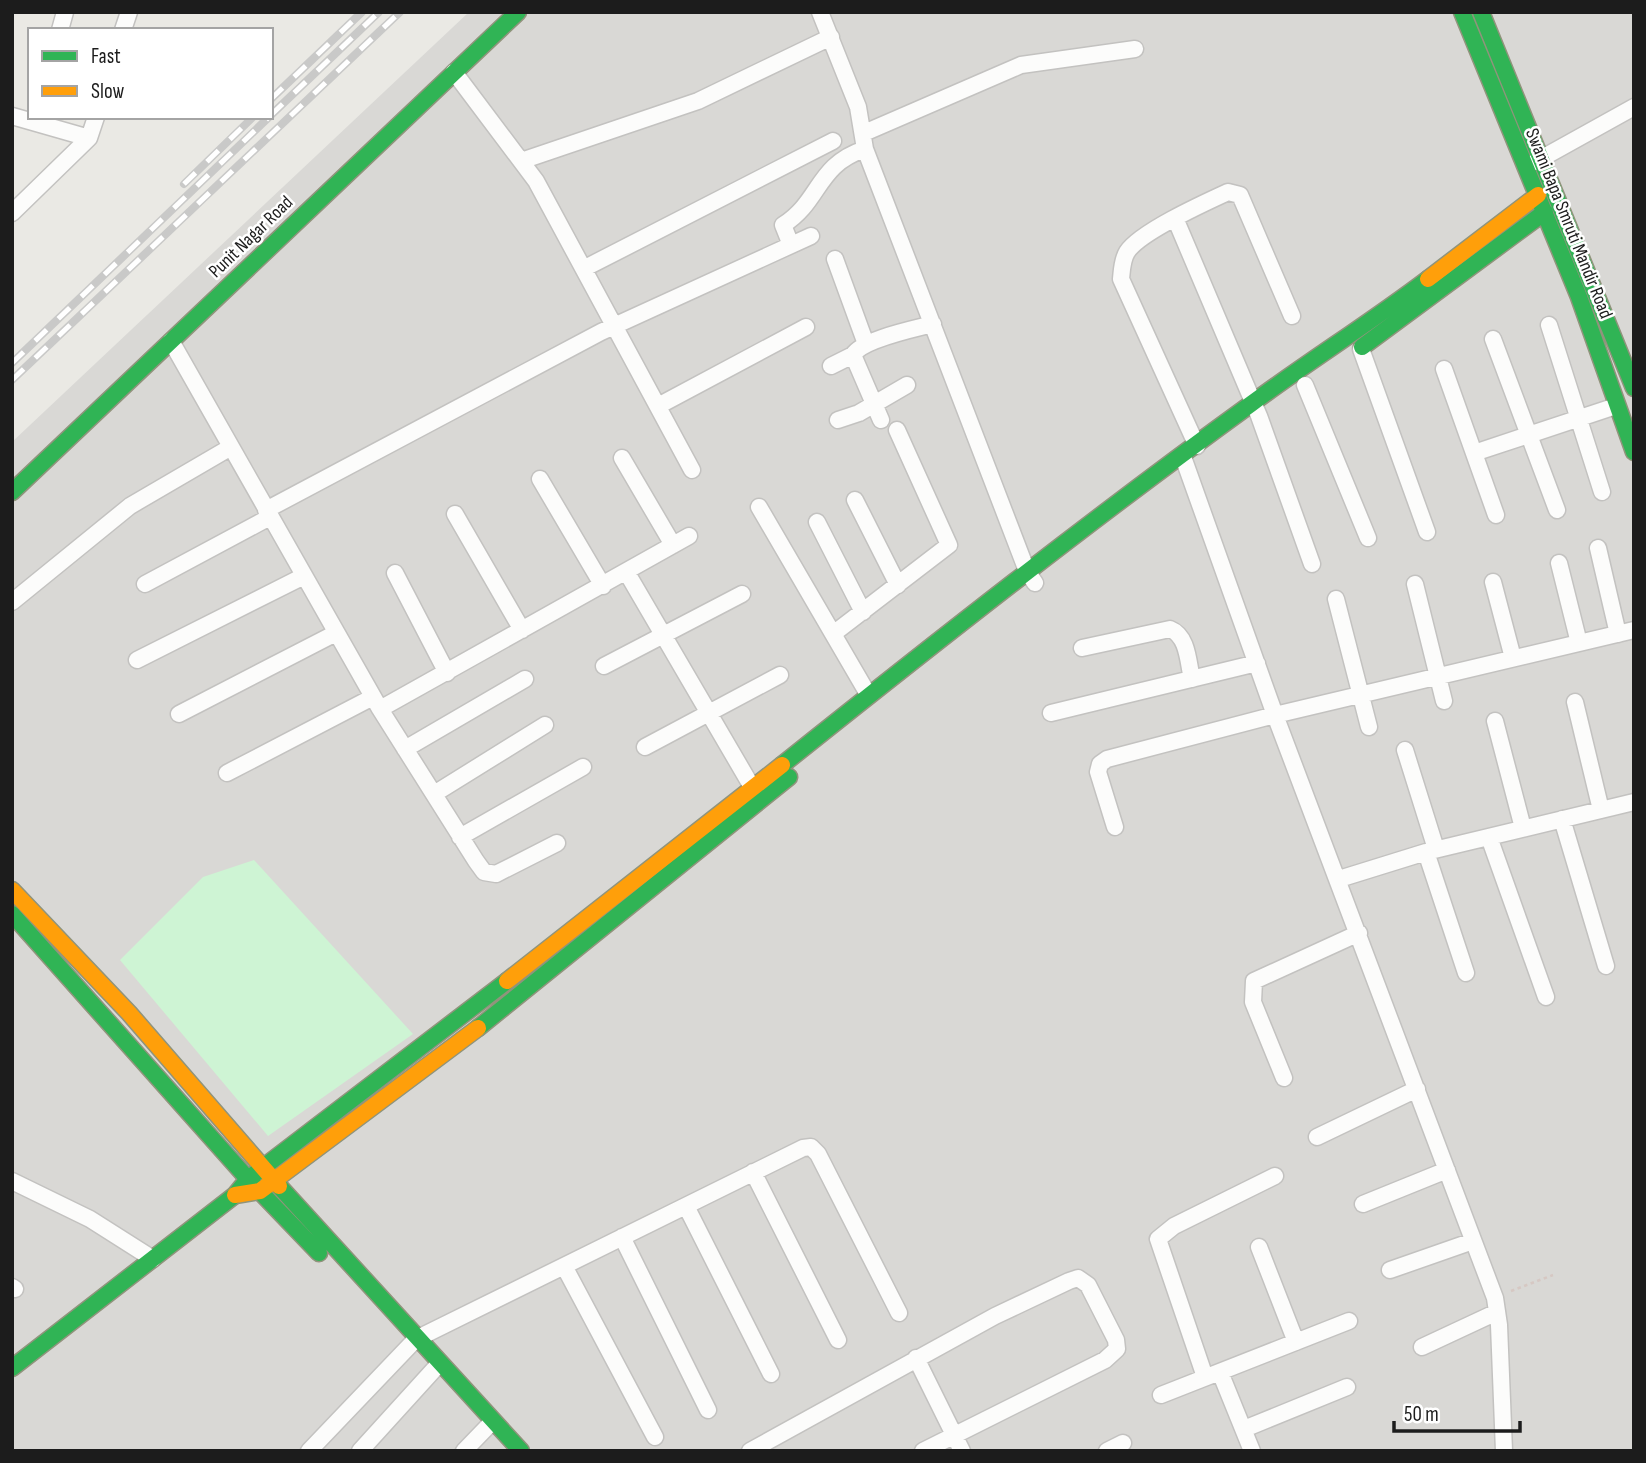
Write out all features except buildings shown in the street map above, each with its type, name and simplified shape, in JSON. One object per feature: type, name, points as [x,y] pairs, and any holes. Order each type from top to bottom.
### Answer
[{"type":"street","name":"Punit Nagar Road","points":[[12,492],[518,12]]},
{"type":"street","points":[[820,12],[858,107],[864,141],[1031,577]]},
{"type":"street","name":"Swami Bapa Smruti Mandir Road","points":[[1462,12],[1579,297],[1616,406],[1633,446]]},
{"type":"street","points":[[1481,12],[1634,388]]},
{"type":"street","points":[[521,161],[698,101],[831,37]]},
{"type":"street","points":[[791,246],[783,225],[799,215],[827,171],[864,141],[1021,65],[1135,49]]},
{"type":"street","points":[[454,72],[536,181],[692,470]]},
{"type":"street","points":[[1526,167],[1634,107]]},
{"type":"street","points":[[12,213],[89,138],[95,119]]},
{"type":"street","points":[[23,120],[89,138]]},
{"type":"street","points":[[585,268],[826,145],[834,165]]},
{"type":"street","points":[[1197,446],[1121,279],[1124,258],[1129,248],[1175,218],[1228,192],[1240,195],[1292,316]]},
{"type":"street","points":[[268,1175],[868,694],[1031,577],[1538,195]]},
{"type":"street","points":[[1185,462],[1197,446],[1256,409],[1304,385],[1350,355],[1545,212]]},
{"type":"street","points":[[1175,218],[1256,409],[1311,564]]},
{"type":"street","points":[[145,584],[268,513],[617,327],[811,236]]},
{"type":"street","points":[[835,259],[866,344]]},
{"type":"street","points":[[831,366],[853,355],[866,344],[933,324]]},
{"type":"street","points":[[1549,325],[1602,492]]},
{"type":"street","points":[[658,406],[806,327]]},
{"type":"street","points":[[1493,339],[1557,510]]},
{"type":"street","points":[[171,341],[377,703],[484,872],[496,874],[557,843]]},
{"type":"street","points":[[853,355],[881,420]]},
{"type":"street","points":[[1350,355],[1427,532]]},
{"type":"street","points":[[1444,369],[1496,515]]},
{"type":"street","points":[[838,420],[875,405],[888,393],[907,385]]},
{"type":"street","points":[[1304,385],[1368,538]]},
{"type":"street","points":[[1474,453],[1616,406]]},
{"type":"street","points":[[833,634],[949,545],[897,430]]},
{"type":"street","points":[[12,603],[130,506],[231,447]]},
{"type":"street","points":[[622,458],[673,545]]},
{"type":"street","points":[[1185,462],[1275,715],[1339,878],[1496,1305],[1504,1451]]},
{"type":"street","points":[[540,479],[603,586]]},
{"type":"street","points":[[855,500],[898,585]]},
{"type":"street","points":[[759,507],[868,694]]},
{"type":"street","points":[[455,514],[522,630]]},
{"type":"street","points":[[817,522],[863,612]]},
{"type":"street","points":[[226,773],[447,673],[689,536]]},
{"type":"street","points":[[1115,827],[1098,772],[1100,764],[1107,759],[1360,694],[1626,632],[1598,548]]},
{"type":"street","points":[[1559,563],[1579,643]]},
{"type":"street","points":[[395,573],[447,673]]},
{"type":"street","points":[[627,573],[752,787]]},
{"type":"street","points":[[137,660],[304,576]]},
{"type":"street","points":[[12,1368],[235,1195],[254,1185],[456,1046],[1031,577]]},
{"type":"street","points":[[1493,582],[1513,658]]},
{"type":"street","points":[[1415,584],[1444,701]]},
{"type":"street","points":[[604,666],[742,594]]},
{"type":"street","points":[[1336,599],[1369,727]]},
{"type":"street","points":[[1082,648],[1170,629],[1179,632],[1183,641],[1192,679]]},
{"type":"street","points":[[179,713],[337,633]]},
{"type":"street","points":[[1051,713],[1257,663]]},
{"type":"street","points":[[645,747],[780,675]]},
{"type":"street","points":[[405,749],[525,679]]},
{"type":"street","points":[[1575,702],[1601,810]]},
{"type":"street","points":[[1495,721],[1523,828]]},
{"type":"street","points":[[433,794],[545,725]]},
{"type":"street","points":[[1405,750],[1466,973]]},
{"type":"street","points":[[460,837],[583,767]]},
{"type":"street","points":[[1339,878],[1431,850],[1634,802]]},
{"type":"street","points":[[1562,819],[1606,966]]},
{"type":"street","points":[[1489,836],[1546,997]]},
{"type":"street","points":[[13,893],[129,1013],[268,1175],[316,1239],[488,1426],[506,1451]]},
{"type":"street","points":[[12,914],[254,1185],[316,1239]]},
{"type":"street","points":[[1284,1079],[1254,1002],[1254,981],[1359,933]]},
{"type":"street","points":[[1317,1137],[1417,1089]]},
{"type":"street","points":[[309,1451],[412,1343],[803,1148],[811,1147],[818,1154],[899,1313]]},
{"type":"street","points":[[1363,1204],[1447,1170]]},
{"type":"street","points":[[753,1172],[838,1340]]},
{"type":"street","points":[[1252,1451],[1244,1429],[1212,1375],[1158,1239],[1174,1226],[1275,1176]]},
{"type":"street","points":[[12,1181],[90,1219],[153,1259]]},
{"type":"street","points":[[686,1206],[771,1374]]},
{"type":"street","points":[[622,1237],[708,1410]]},
{"type":"street","points":[[1390,1270],[1474,1241]]},
{"type":"street","points":[[1259,1247],[1296,1342]]},
{"type":"street","points":[[564,1266],[654,1437]]},
{"type":"street","points":[[750,1451],[995,1316],[1079,1278],[1088,1285],[1117,1349],[1105,1360],[923,1451]]},
{"type":"street","points":[[1422,1347],[1496,1305]]},
{"type":"street","points":[[1161,1395],[1349,1321]]},
{"type":"street","points":[[916,1358],[962,1451]]},
{"type":"street","points":[[360,1451],[435,1368]]},
{"type":"street","points":[[1244,1429],[1347,1387]]},
{"type":"street","points":[[464,1451],[488,1426]]},
{"type":"street","points":[[488,1426],[521,1451]]},
{"type":"street","points":[[1107,1451],[1123,1443]]},
{"type":"path","points":[[1496,1305],[1553,1275]]},
{"type":"shaded area","points":[[469,12],[1634,12],[1634,1451],[12,1451],[12,442]]},
{"type":"green space","points":[[254,860],[413,1034],[268,1136],[120,960],[203,877]]},
{"type":"railway","points":[[273,97],[362,12]]},
{"type":"railway","points":[[273,113],[379,12]]},
{"type":"railway","points":[[12,380],[400,12]]},
{"type":"railway","points":[[184,184],[251,119]]},
{"type":"railway","points":[[12,363],[267,119]]},
{"type":"traffic: fast","points":[[12,492],[518,12]]},
{"type":"traffic: fast","points":[[1462,12],[1579,297],[1634,452]]},
{"type":"traffic: fast","points":[[1481,12],[1634,388]]},
{"type":"traffic: fast","points":[[1362,347],[1545,212]]},
{"type":"traffic: fast","points":[[782,765],[1132,492],[1428,279]]},
{"type":"traffic: fast","points":[[478,1028],[789,777]]},
{"type":"traffic: fast","points":[[12,914],[248,1179],[319,1253]]},
{"type":"traffic: fast","points":[[12,1368],[235,1195],[248,1179],[507,981]]},
{"type":"traffic: fast","points":[[279,1186],[521,1451]]},
{"type":"traffic: slow","points":[[1428,279],[1538,195]]},
{"type":"traffic: slow","points":[[507,981],[782,765]]},
{"type":"traffic: slow","points":[[12,890],[129,1013],[279,1186]]},
{"type":"traffic: slow","points":[[235,1195],[260,1191],[478,1028]]}]
